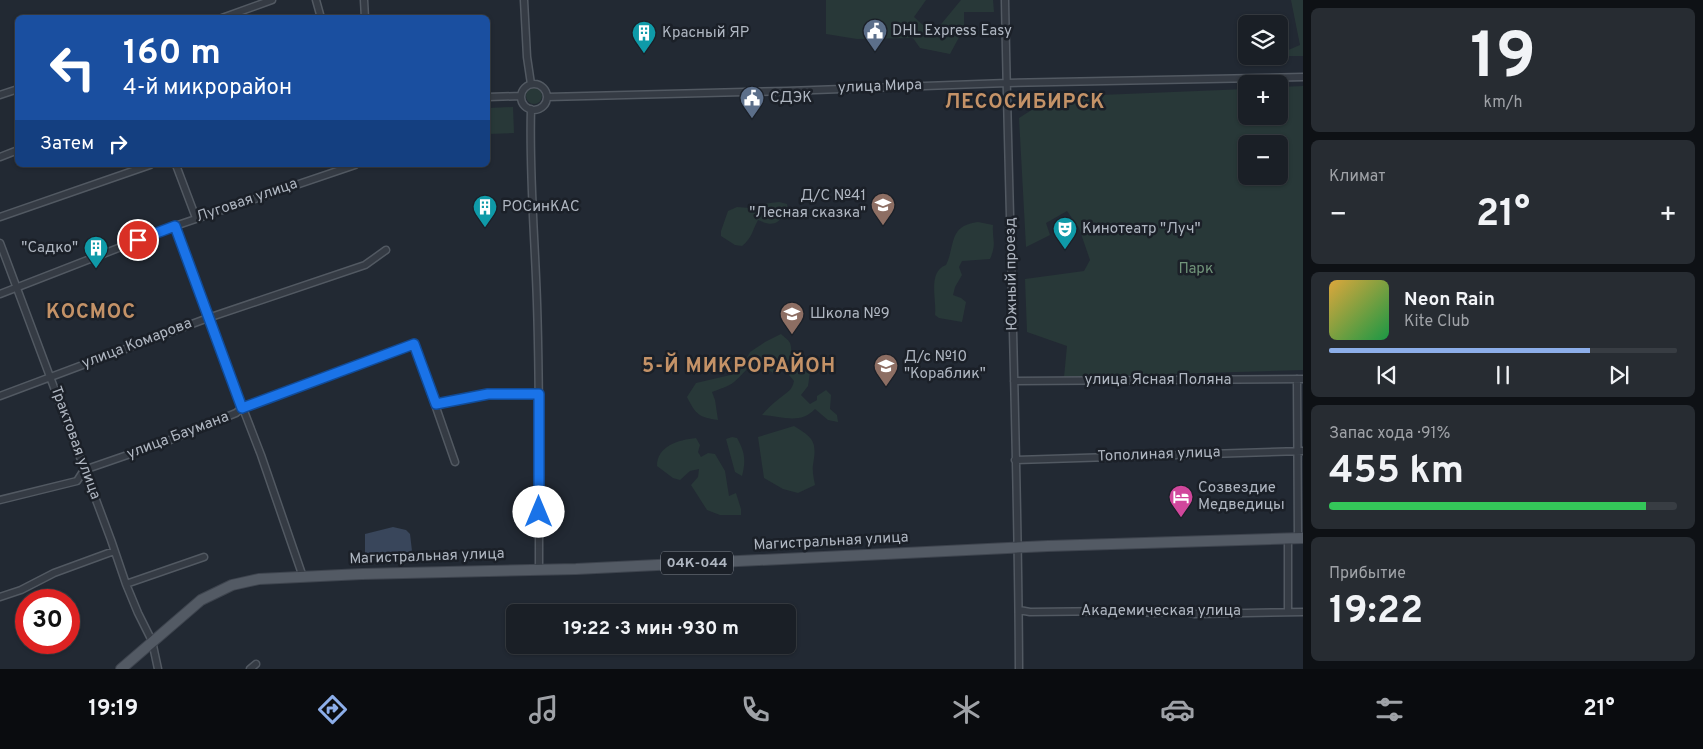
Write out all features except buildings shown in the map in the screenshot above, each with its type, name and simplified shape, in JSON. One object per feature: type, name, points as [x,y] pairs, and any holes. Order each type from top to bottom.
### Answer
[{"type":"main road","name":"Магистральная улица","points":[[121,669],[201,600],[215,592],[247,581],[302,577],[576,569],[1018,548],[1296,538]]},
{"type":"street","points":[[230,15],[272,0]]},
{"type":"street","points":[[316,0],[320,15]]},
{"type":"street","points":[[364,0],[365,15]]},
{"type":"street","points":[[524,0],[527,57],[531,84]]},
{"type":"street","name":"Южный проезд","points":[[1005,0],[1018,548],[1019,669]]},
{"type":"street","name":"улица Мира","points":[[547,97],[1007,83],[1303,77]]},
{"type":"street","points":[[531,84],[541,86],[546,92],[546,102],[537,109],[531,109],[524,105],[521,96],[524,89],[531,84]]},
{"type":"street","points":[[0,95],[15,90]]},
{"type":"street","points":[[490,97],[521,96]]},
{"type":"street","points":[[531,109],[539,394],[539,569]]},
{"type":"street","points":[[0,156],[15,151]]},
{"type":"street","points":[[0,217],[144,167]]},
{"type":"street","points":[[177,167],[196,218]]},
{"type":"street","name":"Луговая улица","points":[[0,294],[196,218],[349,167]]},
{"type":"street","points":[[175,226],[261,455],[302,577]]},
{"type":"street","name":"Трактовая улица","points":[[0,243],[126,584],[152,641],[158,669]]},
{"type":"street","name":"улица Комарова","points":[[0,396],[208,318],[364,264],[386,250]]},
{"type":"street","name":"улица Баумана","points":[[0,500],[77,481],[84,470],[166,442],[236,413],[242,408],[414,344],[436,404]]},
{"type":"street","points":[[1288,611],[1296,538],[1300,451],[1300,379]]},
{"type":"street","name":"улица Ясная Поляна","points":[[1014,381],[1300,379]]},
{"type":"street","points":[[456,462],[436,404],[488,394],[539,394]]},
{"type":"street","name":"Тополиная улица","points":[[1015,460],[1300,451]]},
{"type":"street","points":[[0,597],[21,590],[54,573],[114,551]]},
{"type":"street","points":[[126,584],[204,557]]},
{"type":"street","name":"Академическая улица","points":[[1018,610],[1030,612],[1118,611],[1156,613],[1176,610],[1194,614],[1303,612]]},
{"type":"green space","points":[[826,0],[926,0],[914,17],[933,34],[961,0],[993,0],[994,12],[964,12],[964,28],[950,54],[920,48],[913,38],[857,39],[826,34]]},
{"type":"green space","points":[[1291,0],[1303,0],[1303,56],[1288,56],[1288,50],[1300,45]]},
{"type":"green space","name":"Парк","points":[[1303,86],[1303,370],[1064,377],[1067,346],[1027,332],[1025,279],[1084,271],[1090,260],[1079,228],[1067,211],[1046,223],[1050,235],[1026,247],[1019,118],[1052,97],[1238,89],[1238,125],[1288,125],[1288,87]]},
{"type":"green space","points":[[534,88],[540,90],[542,96],[540,102],[534,104],[528,102],[526,96],[528,90]]},
{"type":"green space","points":[[513,107],[514,133],[490,134],[490,108]]},
{"type":"green space","points":[[779,202],[787,204],[788,211],[781,219],[772,224],[758,220],[750,237],[742,246],[735,245],[721,236],[728,211],[737,207],[750,208]]},
{"type":"green space","points":[[978,222],[993,225],[994,245],[990,259],[962,261],[959,267],[962,275],[953,295],[966,302],[962,322],[939,318],[935,315],[934,287],[937,274],[946,265],[957,232],[968,224]]},
{"type":"green space","points":[[781,334],[789,342],[791,352],[788,361],[775,374],[755,362],[732,384],[712,392],[718,420],[706,418],[693,408],[687,397],[696,383],[739,373],[750,352]]},
{"type":"green space","points":[[793,364],[802,366],[810,372],[808,386],[801,395],[810,404],[817,400],[817,396],[826,390],[831,395],[830,409],[837,415],[838,422],[828,420],[815,409],[803,417],[797,418],[762,415],[792,387],[794,381],[789,375]]},
{"type":"green space","points":[[794,426],[810,438],[815,451],[813,470],[815,485],[798,493],[783,489],[764,478],[758,437]]},
{"type":"green space","points":[[696,438],[700,445],[698,452],[701,457],[708,453],[715,454],[725,471],[729,496],[736,493],[741,515],[720,515],[707,510],[691,485],[698,477],[699,469],[690,471],[680,480],[673,478],[657,466],[661,453],[670,445],[682,440]]},
{"type":"green space","points":[[737,438],[742,448],[744,466],[742,476],[735,472],[726,439]]},
{"type":"water","points":[[393,527],[406,530],[410,534],[412,551],[407,555],[385,555],[369,562],[365,560],[365,534]]},
{"type":"place","name":"DHL Express Easy","points":[[875,52]]},
{"type":"place","name":"Красный ЯР","points":[[644,54]]},
{"type":"place","name":"СДЭК","points":[[752,119]]},
{"type":"place","name":"Д/С №41 \"Лесная сказка\"","points":[[883,226]]},
{"type":"place","name":"РОСинКАС","points":[[485,228]]},
{"type":"place","name":"Кинотеатр \"Луч\"","points":[[1065,250]]},
{"type":"place","name":"\"Садко\"","points":[[96,269]]},
{"type":"place","name":"Школа №9","points":[[792,335]]},
{"type":"place","name":"Д/с №10 \"Кораблик\"","points":[[886,387]]},
{"type":"place","name":"Созвездие Медведицы","points":[[1181,518]]},
{"type":"district","name":"ЛЕСОСИБИРСК","points":[[1025,103]]},
{"type":"district","name":"КОСМОС","points":[[91,313]]},
{"type":"district","name":"5-Й МИКРОРАЙОН","points":[[739,367]]},
{"type":"route","points":[[138,240],[175,226],[242,408],[414,344],[436,404],[488,394],[539,394],[539,512]]}]
